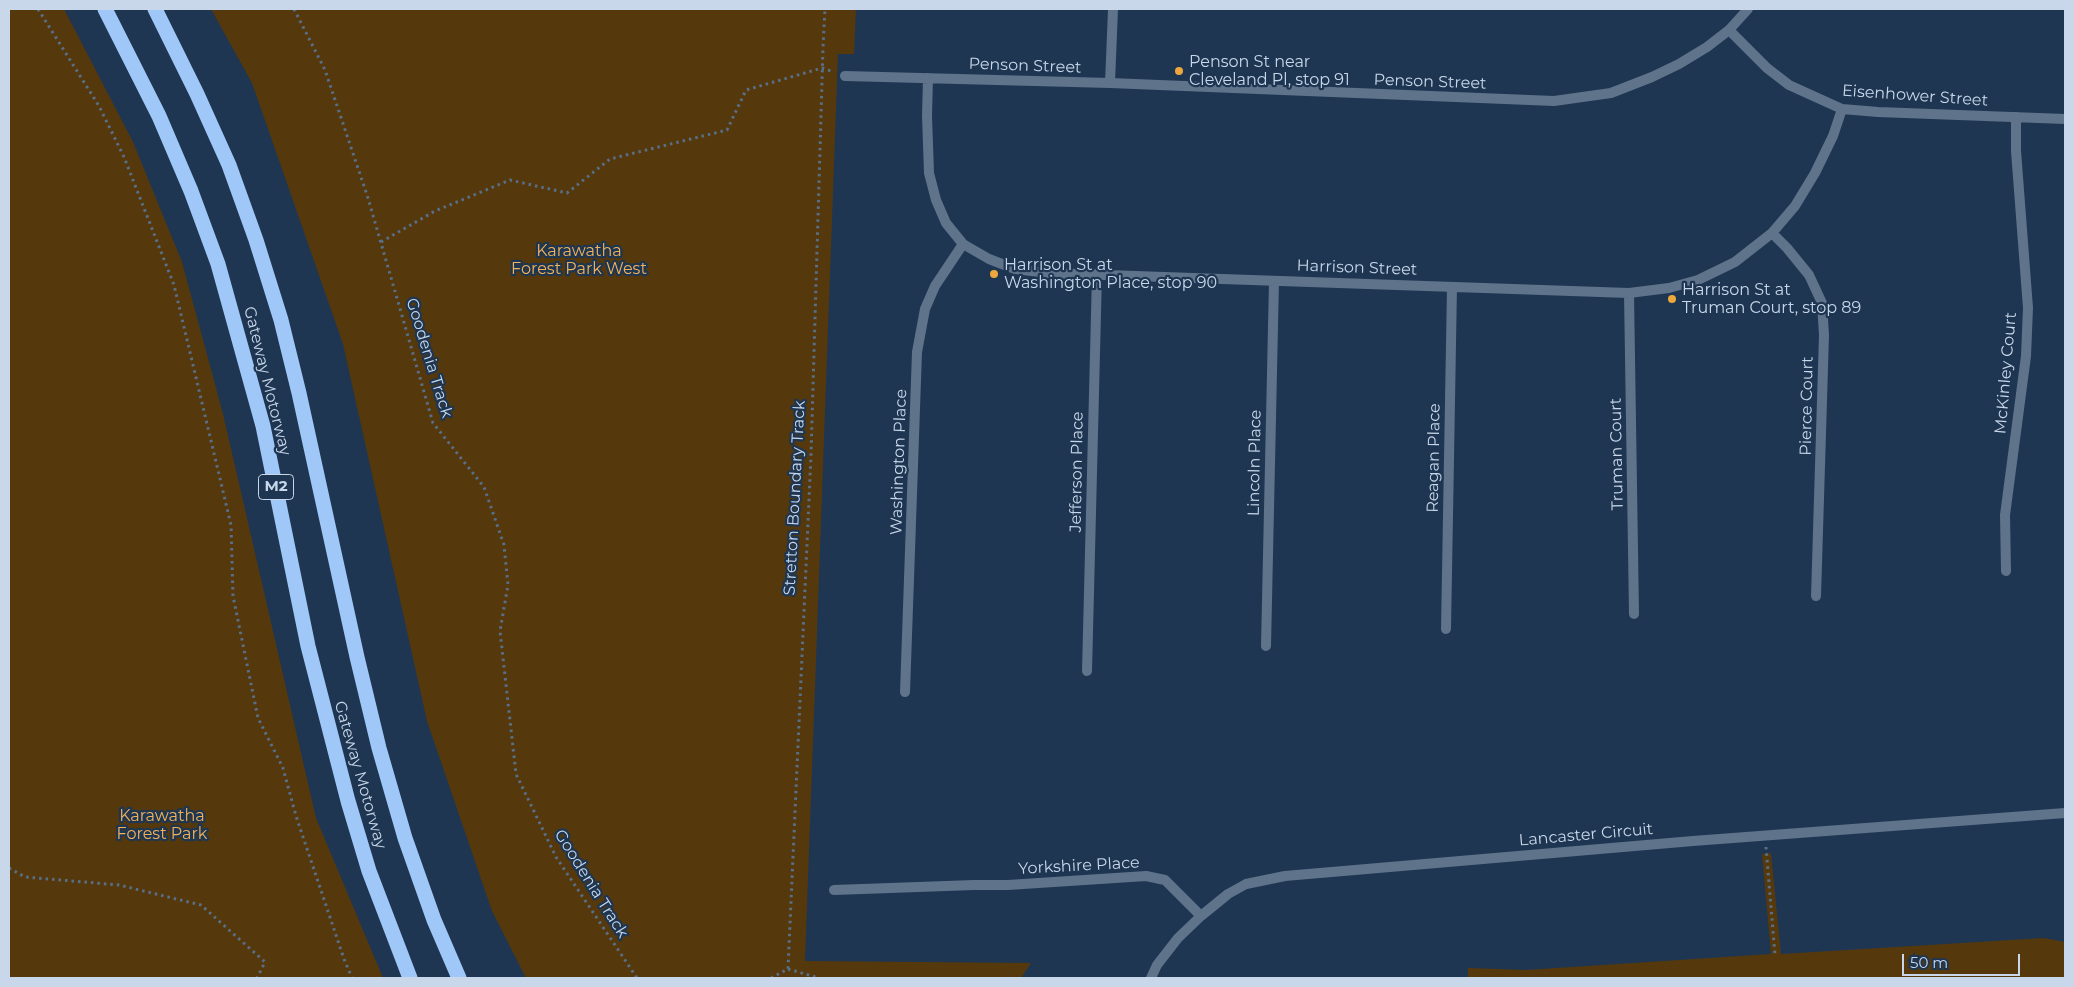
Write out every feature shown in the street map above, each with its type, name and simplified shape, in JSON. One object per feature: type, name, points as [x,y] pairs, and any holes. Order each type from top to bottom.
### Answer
[{"type":"highway","name":"Gateway Motorway","points":[[104,9],[159,116],[191,191],[218,264],[263,426],[308,646],[348,801],[372,880],[410,978]]},
{"type":"highway","name":"Gateway Motorway","points":[[155,9],[197,94],[229,165],[256,240],[281,320],[299,393],[379,748],[405,838],[434,920],[459,978]]},
{"type":"street","points":[[1110,83],[1113,9]]},
{"type":"street","name":"Penson Street","points":[[845,76],[1110,83],[1554,101],[1611,92],[1632,86],[1679,64],[1730,30],[1748,9]]},
{"type":"street","name":"Eisenhower Street","points":[[1730,30],[1767,68],[1789,85],[1842,109],[2065,119]]},
{"type":"street","name":"Harrison Street","points":[[928,78],[928,173],[936,200],[946,222],[964,244],[989,259],[1015,269],[1048,273],[1452,287],[1629,293],[1669,288],[1698,280],[1736,262],[1772,233],[1795,206],[1833,136],[1842,109]]},
{"type":"street","name":"McKinley Court","points":[[2006,570],[2005,515],[2026,356],[2028,308],[2016,151],[2016,117]]},
{"type":"street","name":"Pierce Court","points":[[1772,233],[1787,248],[1808,275],[1822,303],[1824,335],[1816,596]]},
{"type":"street","name":"Washington Place","points":[[905,692],[917,352],[925,309],[934,286],[964,244]]},
{"type":"street","name":"Jefferson Place","points":[[1087,672],[1097,274]]},
{"type":"street","name":"Lincoln Place","points":[[1266,646],[1274,280]]},
{"type":"street","name":"Reagan Place","points":[[1446,630],[1452,287]]},
{"type":"street","name":"Truman Court","points":[[1629,293],[1634,614]]},
{"type":"street","name":"Lancaster Circuit","points":[[1152,978],[1157,965],[1172,945],[1201,916],[1228,894],[1246,884],[1285,876],[2065,813]]},
{"type":"street","name":"Yorkshire Place","points":[[834,890],[1008,885],[1146,876],[1164,880],[1201,916]]},
{"type":"path","points":[[38,9],[98,106],[124,157],[174,285],[231,525],[233,596],[258,718],[283,768],[296,816],[341,951],[352,978]]},
{"type":"path","name":"Goodenia Track","points":[[294,9],[325,70],[380,242],[433,423],[484,487],[504,545],[508,585],[500,631],[516,774],[556,857],[637,978]]},
{"type":"path","name":"Stretton Boundary Track","points":[[788,969],[811,445],[825,9]]},
{"type":"path","points":[[380,242],[435,211],[510,180],[567,193],[610,159],[727,130],[746,90],[822,68]]},
{"type":"path","points":[[1766,837],[1775,954]]},
{"type":"path","points":[[9,868],[25,877],[118,885],[200,905],[265,962],[257,978]]},
{"type":"path","points":[[771,978],[788,969],[819,978]]},
{"type":"green space","name":"Karawatha Forest Park","points":[[9,9],[64,9],[133,142],[182,262],[223,414],[316,818],[383,978],[9,978]]},
{"type":"green space","name":"Karawatha Forest Park West","points":[[211,9],[856,9],[854,54],[838,54],[805,961],[1031,963],[1021,978],[526,978],[492,911],[427,721],[343,344],[252,83]]},
{"type":"green space","points":[[1771,853],[1781,954],[2044,938],[2065,942],[2065,978],[1468,978],[1468,968],[1526,970],[1771,954],[1762,854]]},
{"type":"place","name":"Penson St near Cleveland Pl, stop 91","points":[[1179,71]]},
{"type":"place","name":"Harrison St at Washington Place, stop 90","points":[[994,274]]},
{"type":"place","name":"Harrison St at Truman Court, stop 89","points":[[1672,299]]}]
